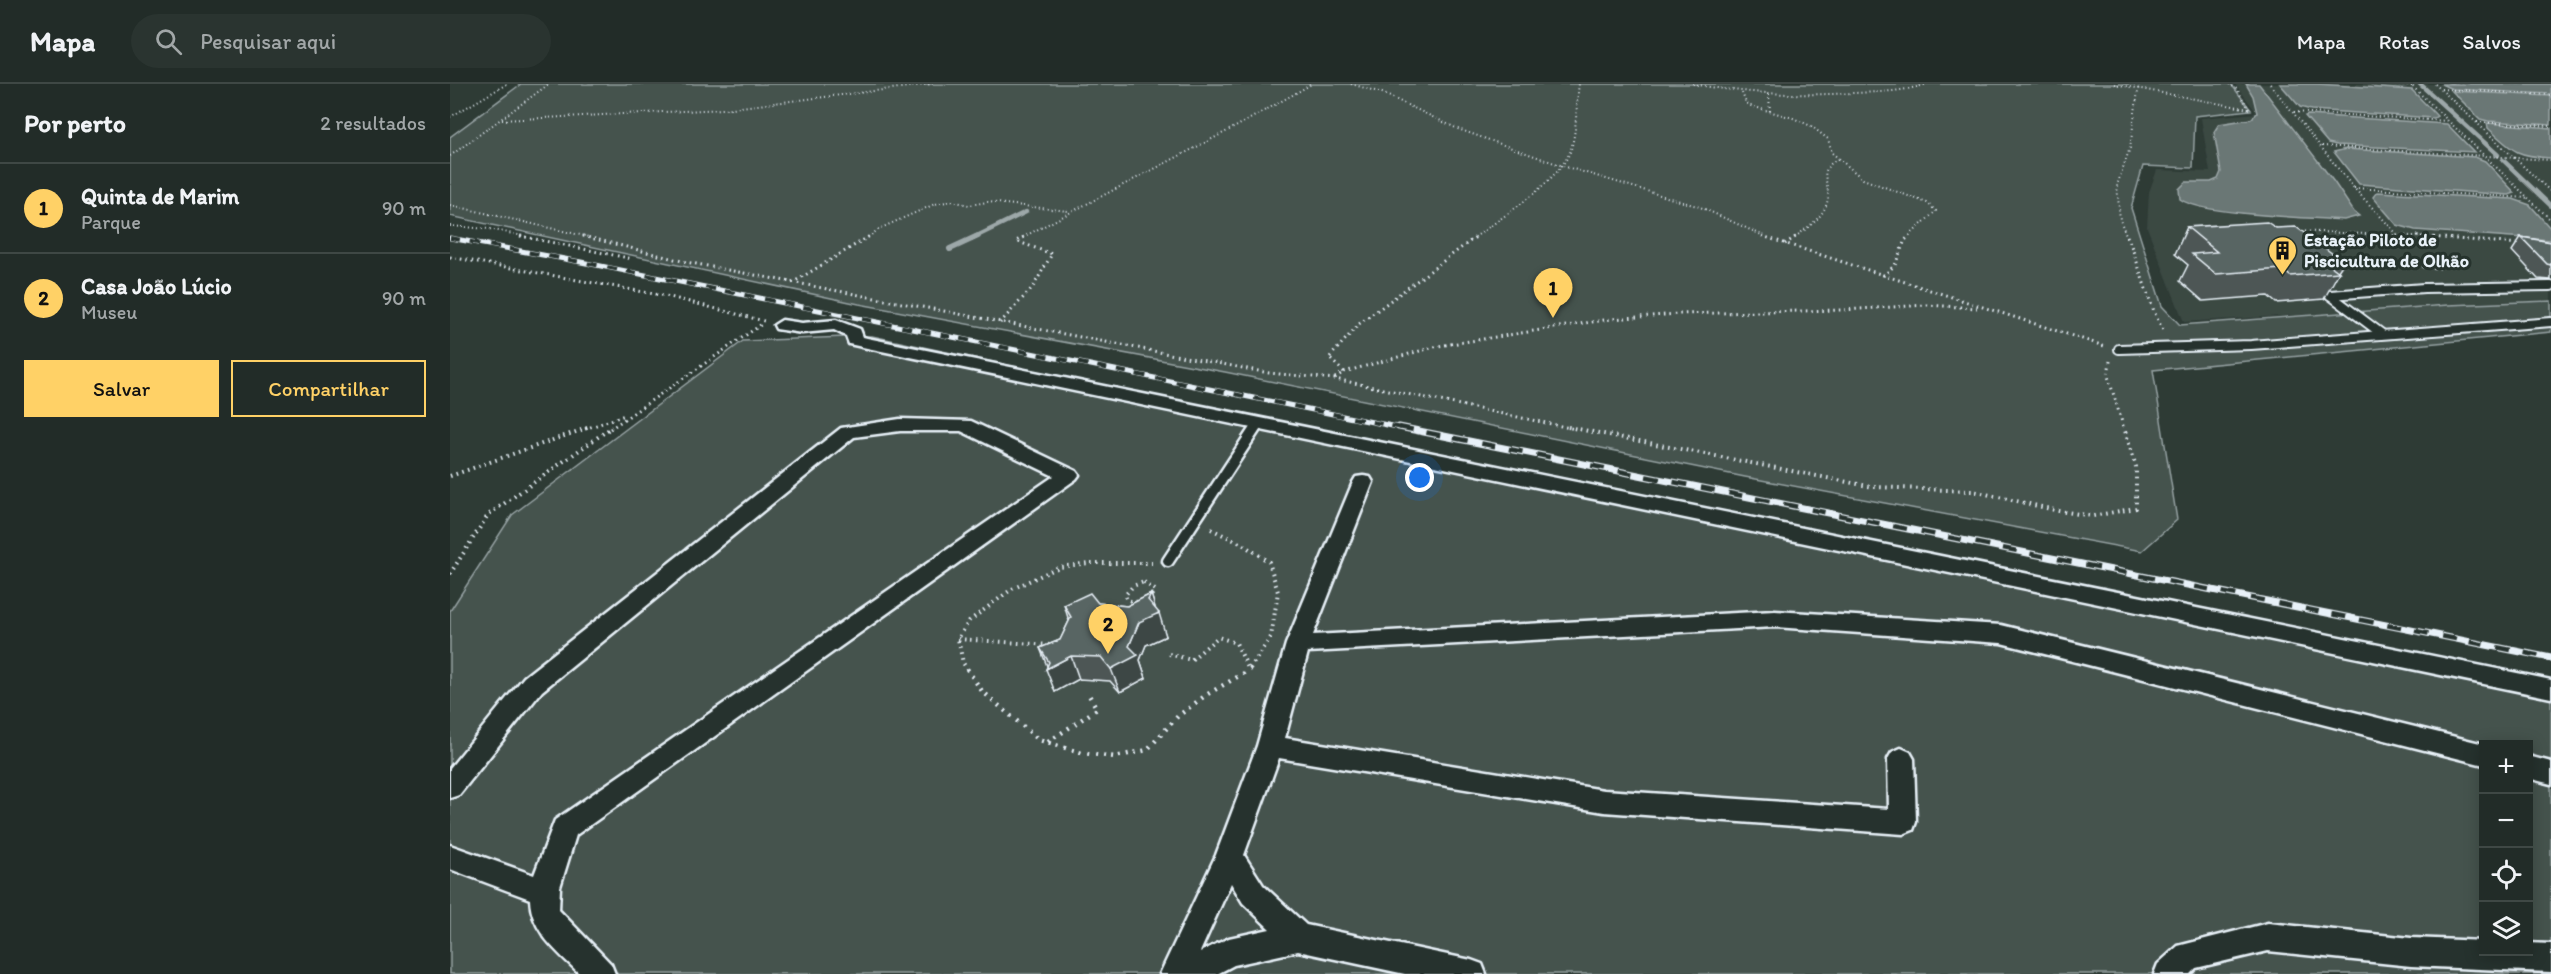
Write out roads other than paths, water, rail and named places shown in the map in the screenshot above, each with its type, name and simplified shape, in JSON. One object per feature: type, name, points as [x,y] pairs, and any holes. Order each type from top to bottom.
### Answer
[{"type":"street","points":[[782,325],[802,328],[836,326],[854,333],[855,340],[867,343],[2551,689]]},
{"type":"street","points":[[450,787],[533,684],[848,432],[900,425],[964,425],[1069,476],[565,828],[549,870],[545,892],[547,917],[600,974]]},
{"type":"street","points":[[1175,974],[1230,856],[1270,746],[1298,644],[1363,482]]},
{"type":"street","points":[[1298,644],[1775,619],[2001,634],[2479,754]]},
{"type":"street","points":[[1270,746],[1604,801],[1903,822],[1901,759]]},
{"type":"street","points":[[2533,767],[2551,773]]},
{"type":"street","points":[[1230,856],[1253,894],[1298,937]]},
{"type":"street","points":[[450,857],[545,892]]},
{"type":"street","points":[[1188,974],[1229,952],[1298,937],[1471,974]]},
{"type":"street","points":[[2169,974],[2188,956],[2268,937],[2412,952],[2551,958]]},
{"type":"lane","points":[[2382,334],[2330,295],[2478,287],[2551,286]]},
{"type":"lane","points":[[2119,349],[2242,346],[2551,322]]},
{"type":"lane","points":[[1168,561],[1258,424]]},
{"type":"waterway","points":[[2420,84],[2498,155]]},
{"type":"waterway","points":[[2503,160],[2551,206]]},
{"type":"waterway","points":[[975,237],[1026,212]]},
{"type":"waterway","points":[[950,249],[978,236]]},
{"type":"railway","points":[[450,238],[581,262],[1407,429]]},
{"type":"railway","points":[[1399,427],[2551,658]]},
{"type":"place","name":"Estação Piloto de Piscicultura de Olhão","points":[[2283,276]]},
{"type":"place","name":"Quinta de Marim","points":[[1553,318]]},
{"type":"place","name":"Casa João Lúcio","points":[[1108,654]]}]
